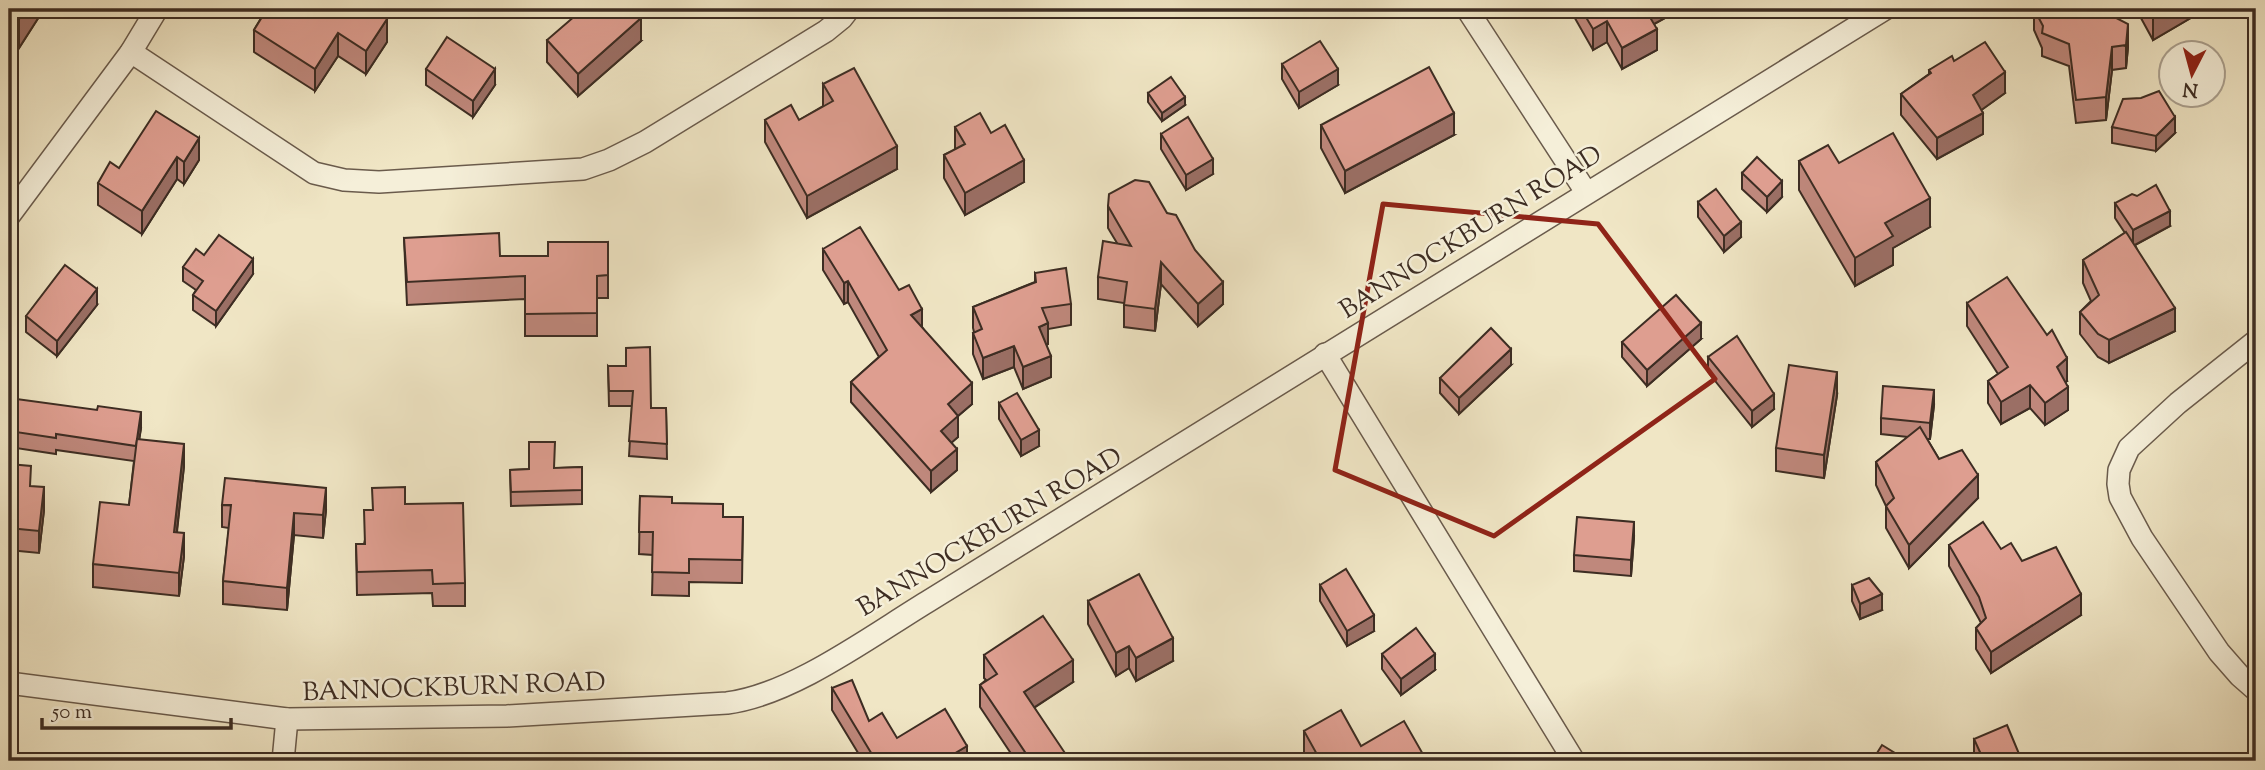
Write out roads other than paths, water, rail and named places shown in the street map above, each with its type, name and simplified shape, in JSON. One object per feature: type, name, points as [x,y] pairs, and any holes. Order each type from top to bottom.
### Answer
[{"type":"street","points":[[9,216],[131,52],[157,9]]},
{"type":"street","points":[[131,52],[314,173],[344,180],[379,182],[583,169],[609,160],[645,142],[826,31],[849,9]]},
{"type":"street","points":[[1467,9],[1586,192]]},
{"type":"street","name":"BANNOCKBURN ROAD","points":[[9,683],[287,719],[507,716],[727,703],[762,695],[814,671],[905,616],[1885,9]]},
{"type":"street","points":[[2256,341],[2178,403],[2129,448],[2118,476],[2120,497],[2141,538],[2219,652],[2256,690]]},
{"type":"street","points":[[1325,354],[1574,761]]},
{"type":"street","points":[[283,761],[287,719]]}]
